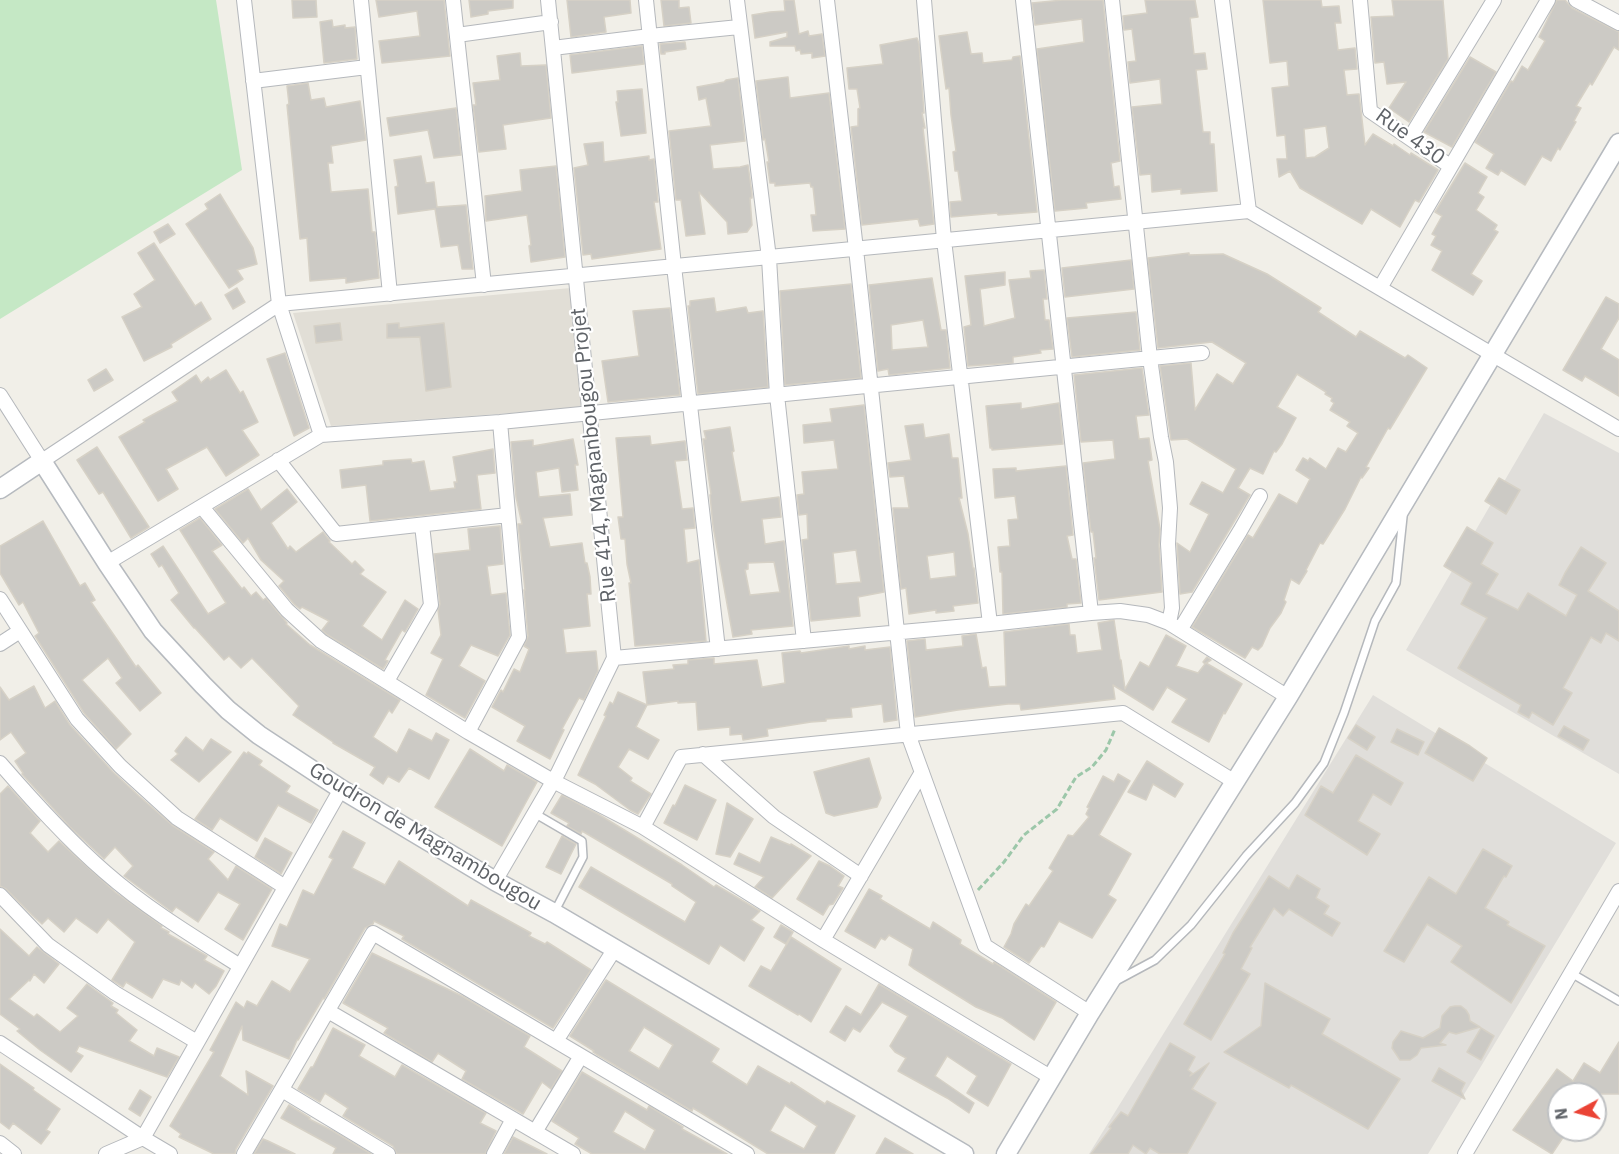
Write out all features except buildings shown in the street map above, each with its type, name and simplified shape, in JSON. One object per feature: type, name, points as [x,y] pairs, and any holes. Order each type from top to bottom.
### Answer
[{"type":"street","points":[[244,0],[279,304],[321,435]]},
{"type":"street","points":[[361,0],[390,294]]},
{"type":"street","points":[[453,0],[484,285]]},
{"type":"street","name":"Rue 414, Magnanbougou Projet","points":[[548,0],[614,658]]},
{"type":"street","points":[[646,0],[718,649]]},
{"type":"street","points":[[737,0],[769,258],[777,395],[804,641]]},
{"type":"street","points":[[827,0],[908,734],[985,946],[1090,1013]]},
{"type":"street","points":[[924,0],[944,240],[990,624]]},
{"type":"street","points":[[1023,0],[1091,613]]},
{"type":"street","points":[[1112,0],[1150,358],[1166,462],[1170,508],[1168,544],[1175,626]]},
{"type":"street","points":[[1222,0],[1249,211]]},
{"type":"street","name":"Rue 430","points":[[1360,0],[1370,111],[1450,166]]},
{"type":"street","points":[[1410,138],[1494,0]]},
{"type":"street","points":[[1380,288],[1548,0]]},
{"type":"street","points":[[1576,0],[1619,23]]},
{"type":"street","points":[[457,34],[550,22]]},
{"type":"street","points":[[553,48],[740,27]]},
{"type":"street","points":[[253,81],[367,67]]},
{"type":"street","points":[[1006,1154],[1090,1013],[1288,697],[1493,354],[1616,154]]},
{"type":"street","points":[[0,489],[279,304],[1249,211],[1619,429]]},
{"type":"street","points":[[107,563],[321,435],[500,422],[1203,353]]},
{"type":"street","name":"Goudron de Magnambougou","points":[[0,395],[153,631],[228,710],[259,735],[341,789],[495,881],[554,913],[964,1154]]},
{"type":"street","points":[[468,732],[519,637],[500,422]]},
{"type":"street","points":[[279,460],[336,534],[508,515]]},
{"type":"street","points":[[1175,626],[1240,531],[1260,496]]},
{"type":"street","points":[[202,507],[287,610],[321,641],[468,732],[553,781],[643,827],[823,940],[1052,1078]]},
{"type":"street","points":[[387,681],[431,605],[422,525]]},
{"type":"street","points":[[0,599],[77,719],[120,766],[177,818],[285,887]]},
{"type":"street","points":[[495,881],[553,781],[614,658],[1120,611],[1148,615],[1175,626],[1288,697]]},
{"type":"street","points":[[0,644],[20,631]]},
{"type":"street","points":[[643,827],[681,757],[1123,712],[1235,782]]},
{"type":"street","points":[[703,754],[774,818],[861,876]]},
{"type":"street","points":[[0,764],[40,809],[106,872],[167,920],[240,966]]},
{"type":"street","points":[[823,940],[922,772]]},
{"type":"street","points":[[106,1154],[143,1138],[341,789]]},
{"type":"street","points":[[1465,1154],[1619,891]]},
{"type":"street","points":[[0,895],[48,945],[115,993],[197,1042]]},
{"type":"street","points":[[244,1154],[373,933],[747,1154]]},
{"type":"street","points":[[556,1041],[614,950]]},
{"type":"street","points":[[328,1011],[573,1154]]},
{"type":"street","points":[[0,1043],[170,1154]]},
{"type":"street","points":[[535,1132],[581,1056]]},
{"type":"street","points":[[282,1090],[388,1154]]},
{"type":"street","points":[[494,1154],[513,1119]]},
{"type":"street","points":[[0,1143],[14,1154]]},
{"type":"lane","points":[[1107,986],[1155,960],[1191,925],[1246,856],[1295,803],[1324,763],[1344,713],[1375,621],[1396,583],[1404,503]]},
{"type":"lane","points":[[534,813],[582,841],[583,857],[554,913]]},
{"type":"lane","points":[[1571,973],[1619,1001]]},
{"type":"path","points":[[969,901],[1004,862],[1024,835],[1057,809],[1076,777],[1092,767],[1106,750],[1123,712]]},
{"type":"shaded area","points":[[571,288],[581,408],[331,426],[293,313]]},
{"type":"shaded area","points":[[1544,413],[1619,453],[1619,774],[1406,650]]},
{"type":"shaded area","points":[[1373,695],[1616,843],[1428,1154],[1089,1154]]},
{"type":"green space","points":[[0,0],[216,0],[242,170],[0,319]]}]
